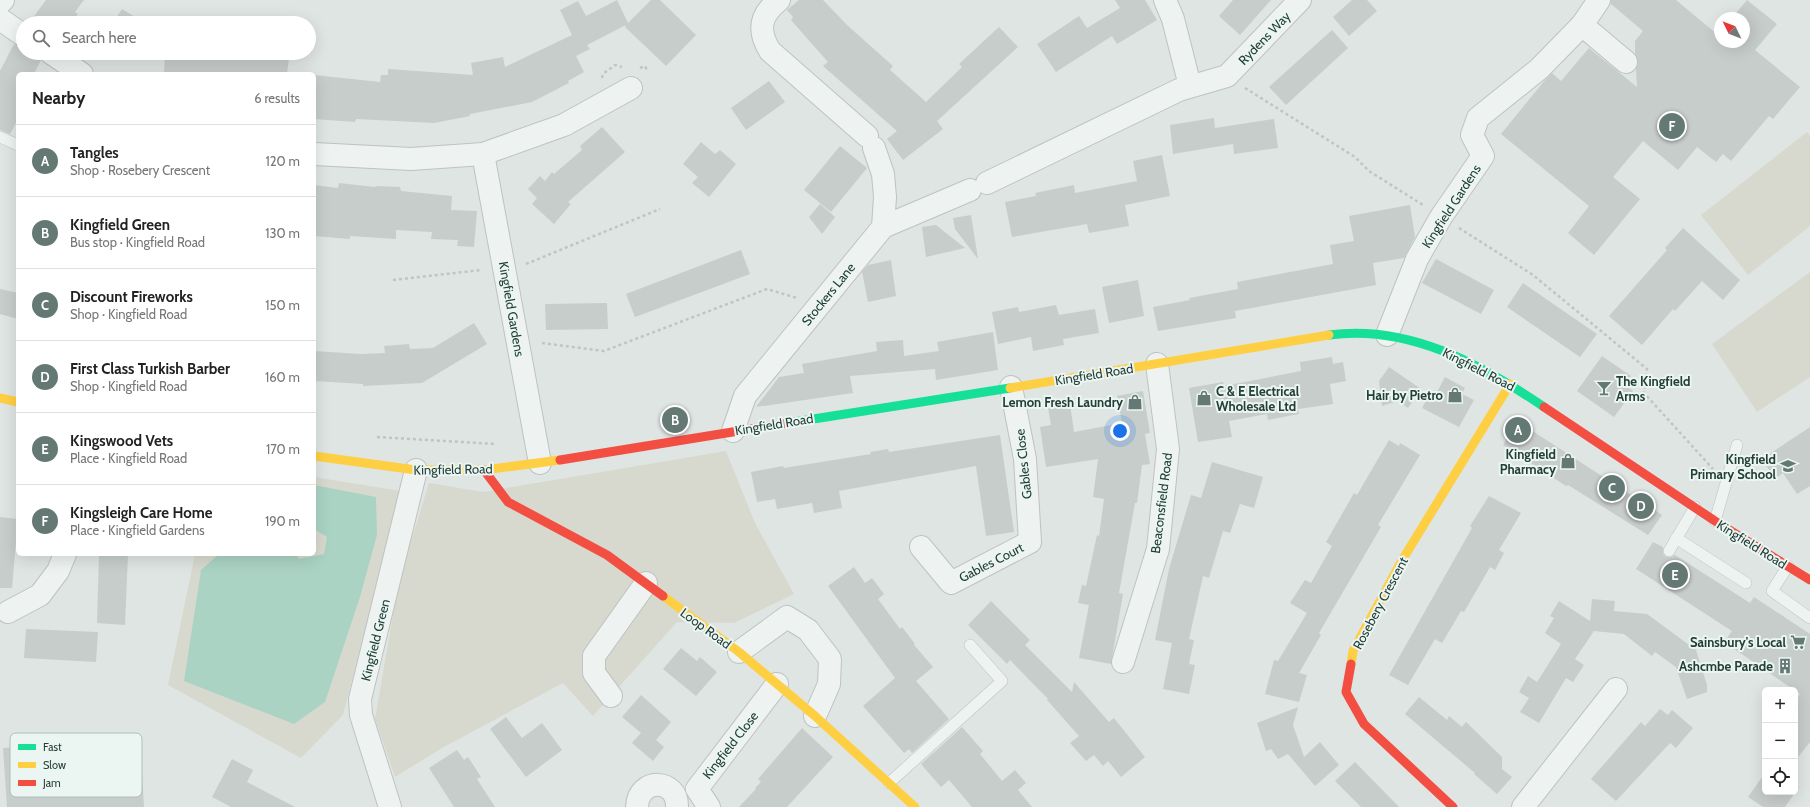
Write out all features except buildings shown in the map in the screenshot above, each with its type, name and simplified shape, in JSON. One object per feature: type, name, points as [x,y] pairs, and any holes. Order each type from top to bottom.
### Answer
[{"type":"main road","name":"Kingfield Road","points":[[316,456],[416,470],[484,470],[540,463],[1157,364],[1302,338],[1341,333],[1387,335],[1448,352],[1510,384],[1695,507],[1810,580]]},
{"type":"main road","name":"Rosebery Crescent","points":[[1453,807],[1364,724],[1346,692],[1354,651],[1361,637],[1401,562],[1510,384]]},
{"type":"main road","points":[[0,398],[16,402]]},
{"type":"main road","name":"Loop Road","points":[[484,470],[508,502],[606,555],[739,652],[815,716],[915,807]]},
{"type":"street","points":[[0,4],[3,0]]},
{"type":"street","points":[[779,0],[772,6],[763,19],[761,30],[764,41],[770,51],[871,142],[883,174],[885,196],[883,227],[979,187],[1190,86],[1227,76]]},
{"type":"street","points":[[1165,0],[1173,19],[1190,86]]},
{"type":"street","name":"Rydens Way","points":[[1227,76],[1300,0]]},
{"type":"street","name":"Kingfield Gardens","points":[[1387,335],[1417,259],[1441,217],[1483,156],[1472,135],[1478,118],[1539,69],[1582,25],[1599,0]]},
{"type":"street","points":[[0,19],[16,30]]},
{"type":"street","points":[[1582,25],[1626,62]]},
{"type":"street","points":[[61,60],[79,72]]},
{"type":"street","points":[[316,154],[411,159],[483,154],[564,125],[633,76]]},
{"type":"street","name":"Kingfield Gardens","points":[[483,154],[540,463]]},
{"type":"street","name":"Stockers Lane","points":[[733,431],[745,396],[883,227]]},
{"type":"street","name":"Beaconsfield Road","points":[[1123,662],[1158,549],[1168,449],[1157,364]]},
{"type":"street","name":"Gables Close","points":[[1011,387],[1025,459],[1030,542]]},
{"type":"street","name":"Kingfield Green","points":[[390,807],[360,715],[360,699],[416,470]]},
{"type":"street","name":"Gables Court","points":[[921,547],[951,583],[1030,542]]},
{"type":"street","points":[[4,614],[40,595],[58,572],[64,556]]},
{"type":"street","points":[[611,696],[594,673],[594,656],[646,583]]},
{"type":"street","points":[[739,652],[786,617],[808,630],[830,659],[829,684],[815,716]]},
{"type":"street","name":"Kingfield Close","points":[[709,807],[697,789],[777,684]]},
{"type":"street","points":[[1523,807],[1616,689]]},
{"type":"street","points":[[638,807],[640,793],[651,785],[664,786],[670,789],[677,803],[697,789]]},
{"type":"lane","points":[[0,137],[16,144]]},
{"type":"lane","points":[[1715,520],[1737,445]]},
{"type":"lane","points":[[1669,551],[1695,507]]},
{"type":"lane","points":[[1676,538],[1746,583]]},
{"type":"lane","points":[[1788,566],[1772,591],[1810,618]]},
{"type":"lane","points":[[889,783],[1002,681],[970,645]]},
{"type":"path","points":[[602,84],[603,74],[615,65],[633,76],[645,66],[652,79]]},
{"type":"path","points":[[1227,76],[1355,157],[1369,172],[1533,275],[1647,369],[1644,392],[1710,465],[1725,485]]},
{"type":"path","points":[[526,264],[660,209]]},
{"type":"path","points":[[525,258],[528,272]]},
{"type":"path","points":[[393,280],[488,269]]},
{"type":"path","points":[[540,336],[542,344],[604,351],[767,289],[803,299],[815,310]]},
{"type":"path","points":[[377,438],[501,445]]},
{"type":"shaded area","points":[[1807,132],[1810,136],[1810,226],[1748,275],[1701,215]]},
{"type":"shaded area","points":[[1810,272],[1810,377],[1757,412],[1712,344]]},
{"type":"shaded area","points":[[726,451],[755,523],[794,594],[734,623],[677,622],[593,716],[563,683],[442,748],[395,777],[375,719],[399,580],[429,483],[483,492]]},
{"type":"shaded area","points":[[316,477],[401,491],[343,715],[301,758],[168,685],[195,556],[316,556]]},
{"type":"shaded area","points":[[316,485],[376,497],[377,535],[360,597],[325,702],[294,724],[184,681],[201,570],[217,556],[297,556],[299,559],[324,554],[327,537],[316,530]]},
{"type":"traffic: fast","points":[[1329,335],[1358,333],[1387,336],[1415,342],[1442,351],[1469,362],[1495,376],[1544,407]]},
{"type":"traffic: fast","points":[[788,423],[1010,388]]},
{"type":"traffic: slow","points":[[1010,388],[1329,335]]},
{"type":"traffic: slow","points":[[1351,664],[1353,651],[1401,562],[1510,384]]},
{"type":"traffic: slow","points":[[0,398],[16,402]]},
{"type":"traffic: slow","points":[[316,456],[416,470],[484,470],[560,460]]},
{"type":"traffic: slow","points":[[663,596],[739,652],[815,716],[915,807]]},
{"type":"traffic: jam","points":[[1544,407],[1715,521],[1810,580]]},
{"type":"traffic: jam","points":[[560,460],[788,423]]},
{"type":"traffic: jam","points":[[484,470],[508,502],[607,555],[663,596]]},
{"type":"traffic: jam","points":[[1351,664],[1346,692],[1364,724],[1453,807]]},
{"type":"place","name":"Kingsleigh Care Home","points":[[1672,126]]},
{"type":"place","name":"The Kingfield Arms","points":[[1604,388]]},
{"type":"place","name":"Hair by Pietro","points":[[1455,395]]},
{"type":"place","name":"C & E Electrical Wholesale Ltd","points":[[1204,398]]},
{"type":"place","name":"Lemon Fresh Laundry","points":[[1135,402]]},
{"type":"place","name":"Kingfield Green","points":[[675,420]]},
{"type":"place","name":"Tangles","points":[[1518,430]]},
{"type":"place","name":"Kingfield Pharmacy","points":[[1568,461]]},
{"type":"place","name":"Kingfield Primary School","points":[[1788,466]]},
{"type":"place","name":"Discount Fireworks","points":[[1612,488]]},
{"type":"place","name":"First Class Turkish Barber","points":[[1641,506]]},
{"type":"place","name":"Kingswood Vets","points":[[1675,575]]},
{"type":"place","name":"Sainsbury's Local","points":[[1798,642]]},
{"type":"place","name":"Ashcmbe Parade","points":[[1785,666]]}]
